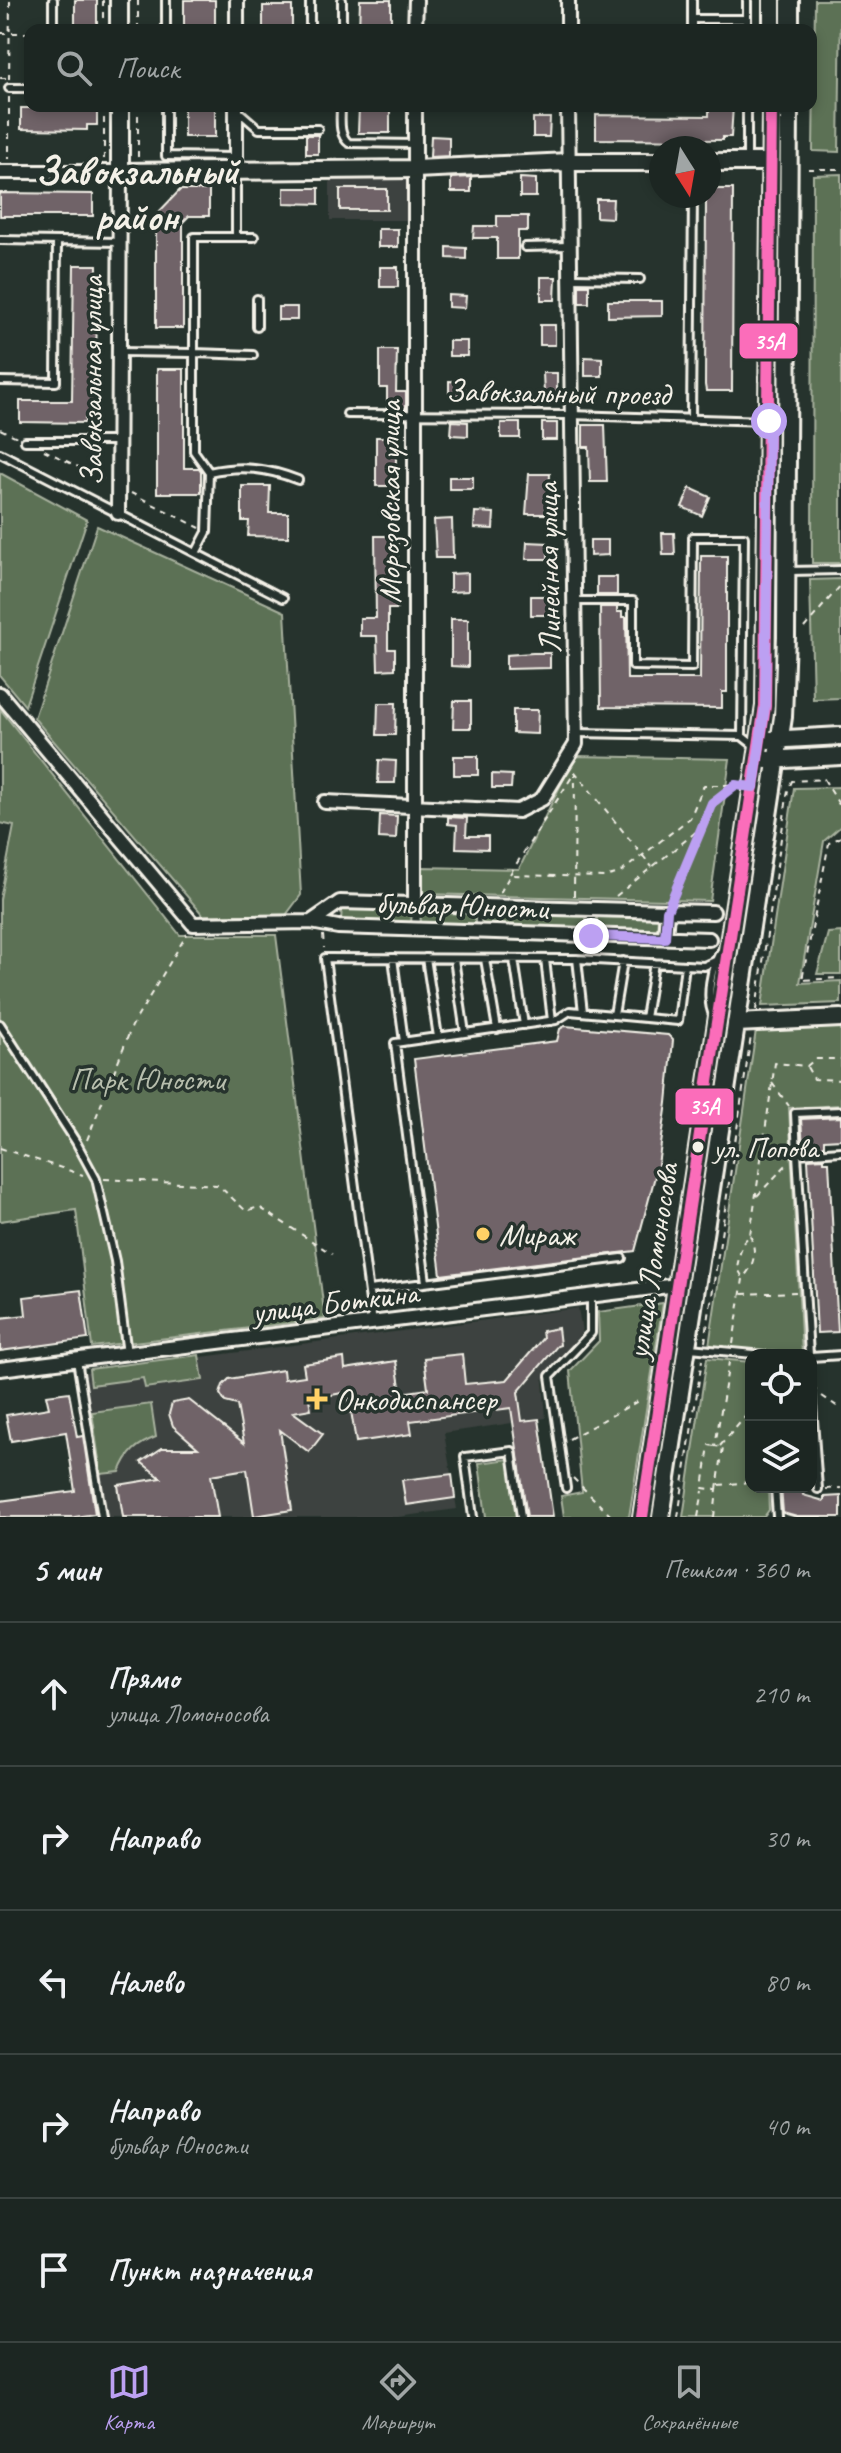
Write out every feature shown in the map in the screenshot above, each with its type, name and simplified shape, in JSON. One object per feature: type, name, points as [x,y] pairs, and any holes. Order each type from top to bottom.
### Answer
[{"type":"main road","points":[[119,0],[119,24]]},
{"type":"main road","points":[[772,0],[772,24]]},
{"type":"main road","points":[[790,0],[790,24]]},
{"type":"main road","name":"Завокзальная улица","points":[[112,172],[119,112]]},
{"type":"main road","name":"улица Ломоносова","points":[[643,1510],[765,706],[771,112]]},
{"type":"main road","name":"улица Ломоносова","points":[[662,1511],[695,1348],[736,1023],[780,789],[776,759],[784,693],[789,112]]},
{"type":"main road","points":[[112,172],[236,164],[415,169],[649,162]]},
{"type":"main road","points":[[721,162],[770,162]]},
{"type":"main road","points":[[768,513],[786,513]]},
{"type":"main road","points":[[758,750],[779,739],[841,736]]},
{"type":"main road","points":[[758,750],[776,759],[841,756]]},
{"type":"main road","points":[[736,1023],[841,1018]]},
{"type":"main road","points":[[643,1510],[662,1511]]},
{"type":"street","points":[[237,0],[237,24]]},
{"type":"street","points":[[415,24],[416,0]]},
{"type":"street","points":[[568,0],[568,24]]},
{"type":"street","points":[[236,112],[236,164]]},
{"type":"street","name":"Морозовская улица","points":[[415,112],[415,897]]},
{"type":"street","name":"Линейная улица","points":[[325,802],[518,811],[542,799],[576,744],[568,112]]},
{"type":"street","points":[[0,172],[112,172]]},
{"type":"street","name":"Завокзальная улица","points":[[112,172],[120,242],[118,513]]},
{"type":"street","points":[[0,694],[193,924]]},
{"type":"street","points":[[311,922],[340,902],[713,912]]},
{"type":"street","points":[[665,938],[667,911]]},
{"type":"street","name":"бульвар Юности","points":[[193,924],[311,922],[338,927],[709,939]]},
{"type":"street","name":"улица Боткина","points":[[0,1369],[677,1285]]},
{"type":"lane","points":[[53,0],[53,24]]},
{"type":"lane","points":[[166,0],[166,24]]},
{"type":"lane","points":[[310,0],[310,24]]},
{"type":"lane","points":[[342,0],[342,24]]},
{"type":"lane","points":[[692,0],[692,24]]},
{"type":"lane","points":[[747,0],[747,24]]},
{"type":"lane","points":[[692,19],[747,19]]},
{"type":"lane","points":[[9,88],[24,88]]},
{"type":"lane","points":[[166,112],[166,156],[236,164],[236,237]]},
{"type":"lane","points":[[240,112],[259,129],[318,129]]},
{"type":"lane","points":[[341,112],[341,131],[349,143],[415,144]]},
{"type":"lane","points":[[747,112],[747,162]]},
{"type":"lane","points":[[691,418],[693,208]]},
{"type":"lane","points":[[196,553],[207,532],[209,472],[194,451],[194,237],[254,237]]},
{"type":"lane","points":[[0,240],[120,242]]},
{"type":"lane","points":[[0,391],[3,381],[56,382],[57,241]]},
{"type":"lane","points":[[525,247],[570,246]]},
{"type":"lane","points":[[571,278],[640,279]]},
{"type":"lane","points":[[257,299],[257,327]]},
{"type":"lane","points":[[120,352],[253,355]]},
{"type":"lane","name":"Завокзальный проезд","points":[[347,414],[571,415],[769,421]]},
{"type":"lane","points":[[25,441],[119,441]]},
{"type":"lane","points":[[0,453],[283,598]]},
{"type":"lane","points":[[209,472],[226,468],[272,470],[298,480]]},
{"type":"lane","points":[[574,601],[633,601],[633,666],[692,667],[693,537],[744,537],[742,736]]},
{"type":"lane","points":[[786,571],[841,570]]},
{"type":"lane","points":[[576,733],[742,736],[758,750]]},
{"type":"lane","points":[[717,1022],[709,1007],[715,961],[728,943]]},
{"type":"lane","points":[[373,1324],[325,958],[577,959],[704,966],[715,961]]},
{"type":"lane","points":[[393,958],[404,1042]]},
{"type":"lane","points":[[426,958],[438,1037]]},
{"type":"lane","points":[[454,959],[465,1033]]},
{"type":"lane","points":[[485,959],[497,1029]]},
{"type":"lane","points":[[514,959],[524,1025]]},
{"type":"lane","points":[[545,959],[552,1021]]},
{"type":"lane","points":[[577,959],[583,1012]]},
{"type":"lane","points":[[614,1015],[623,961]]},
{"type":"lane","points":[[645,1018],[654,963]]},
{"type":"lane","points":[[426,1282],[395,1043],[552,1021],[570,1011],[678,1021],[685,965]]},
{"type":"lane","points":[[0,1024],[96,1179],[115,1261],[127,1354]]},
{"type":"lane","points":[[809,1349],[795,1113],[841,1111]]},
{"type":"lane","points":[[797,1154],[841,1151]]},
{"type":"lane","points":[[369,1290],[622,1258]]},
{"type":"lane","points":[[566,1488],[550,1376],[591,1333],[591,1296]]},
{"type":"lane","points":[[695,1348],[745,1353]]},
{"type":"lane","points":[[817,1356],[841,1355]]},
{"type":"lane","points":[[77,1360],[102,1517]]},
{"type":"lane","points":[[813,1421],[818,1489]]},
{"type":"lane","points":[[473,1517],[465,1457],[512,1451],[521,1517]]},
{"type":"lane","points":[[775,1493],[777,1517]]},
{"type":"path","points":[[103,0],[103,24]]},
{"type":"path","points":[[138,0],[138,24]]},
{"type":"path","points":[[0,33],[24,33]]},
{"type":"path","points":[[0,78],[9,78]]},
{"type":"path","points":[[105,112],[112,172]]},
{"type":"path","points":[[138,112],[138,172]]},
{"type":"path","points":[[808,169],[841,169]]},
{"type":"path","points":[[0,429],[207,532]]},
{"type":"path","points":[[804,628],[841,585]]},
{"type":"path","points":[[575,772],[652,867]]},
{"type":"path","points":[[505,907],[500,891],[575,772]]},
{"type":"path","points":[[574,909],[575,772]]},
{"type":"path","points":[[755,1011],[780,789],[792,781],[824,779],[841,808]]},
{"type":"path","points":[[510,875],[604,877],[620,873],[690,818],[704,785],[754,787]]},
{"type":"path","points":[[667,911],[712,803],[735,785]]},
{"type":"path","points":[[599,910],[702,826]]},
{"type":"path","points":[[841,837],[829,843],[802,980],[841,978]]},
{"type":"path","points":[[311,922],[323,935],[325,958]]},
{"type":"path","points":[[82,1152],[132,1026],[193,924]]},
{"type":"path","points":[[678,1517],[695,1348],[751,1036]]},
{"type":"path","points":[[717,1446],[743,1278],[752,1267],[755,1247],[750,1235],[775,1063],[807,1066],[815,1059],[841,1059]]},
{"type":"path","points":[[807,1066],[814,1079],[841,1080]]},
{"type":"path","points":[[772,1083],[795,1113]]},
{"type":"path","points":[[0,1148],[96,1179],[218,1185],[246,1211],[259,1207],[332,1254]]},
{"type":"path","points":[[756,1197],[797,1154]]},
{"type":"path","points":[[743,1278],[737,1267],[742,1244],[750,1235]]},
{"type":"path","points":[[741,1294],[805,1291]]},
{"type":"path","points":[[821,1395],[841,1409]]},
{"type":"path","points":[[559,1444],[638,1401]]},
{"type":"path","points":[[717,1446],[745,1416]]},
{"type":"path","points":[[698,1517],[709,1445],[723,1447],[714,1517]]},
{"type":"path","points":[[563,1468],[612,1517]]},
{"type":"path","points":[[718,1485],[745,1483]]},
{"type":"path","points":[[703,1488],[717,1490]]},
{"type":"path","points":[[818,1489],[841,1488]]},
{"type":"shaded area","points":[[409,175],[409,220],[330,220],[330,176]]},
{"type":"shaded area","name":"Онкодиспансер","points":[[578,1308],[582,1332],[543,1380],[546,1418],[444,1433],[457,1509],[398,1517],[108,1517],[85,1372]]},
{"type":"green space","points":[[815,0],[841,0],[839,152],[813,151],[814,112],[817,112]]},
{"type":"green space","points":[[778,112],[784,112],[780,503],[775,503]]},
{"type":"green space","points":[[841,174],[841,563],[812,563],[813,175]]},
{"type":"green space","points":[[0,473],[87,520],[25,706],[0,676]]},
{"type":"green space","points":[[775,522],[780,522],[777,700],[772,700]]},
{"type":"green space","points":[[97,526],[285,612],[301,895],[286,915],[203,915],[34,718]]},
{"type":"green space","points":[[841,579],[841,698],[813,699],[810,580]]},
{"type":"green space","name":"Парк Юности","points":[[0,709],[180,935],[276,935],[325,1319],[92,1347],[76,1210],[0,1221],[0,899],[14,826],[0,823]]},
{"type":"green space","points":[[575,756],[730,759],[710,901],[421,894],[421,867],[519,869]]},
{"type":"green space","points":[[841,787],[841,826],[824,841],[800,983],[841,981],[841,1003],[762,1006],[794,788]]},
{"type":"green space","points":[[757,799],[764,800],[726,1055],[718,1053]]},
{"type":"green space","points":[[342,905],[412,908],[411,925],[341,922]]},
{"type":"green space","points":[[420,908],[475,910],[475,927],[421,925]]},
{"type":"green space","points":[[482,910],[586,914],[586,931],[481,927]]},
{"type":"green space","points":[[597,914],[658,917],[657,932],[597,931]]},
{"type":"green space","points":[[841,932],[841,974],[817,974],[828,933]]},
{"type":"green space","points":[[841,1027],[841,1105],[789,1108],[802,1349],[709,1346],[756,1030]]},
{"type":"green space","points":[[717,1058],[725,1059],[658,1496],[651,1495]]},
{"type":"green space","points":[[663,1303],[629,1517],[564,1517],[561,1496],[582,1492],[570,1371],[599,1341],[598,1312]]},
{"type":"green space","points":[[199,1355],[203,1380],[145,1388],[143,1378],[91,1385],[89,1369]]},
{"type":"green space","points":[[707,1358],[745,1361],[745,1493],[768,1493],[769,1510],[764,1517],[683,1517]]},
{"type":"green space","points":[[151,1404],[156,1437],[134,1450],[120,1472],[101,1474],[92,1412]]},
{"type":"green space","points":[[509,1459],[517,1517],[486,1517],[479,1463]]},
{"type":"building","points":[[75,0],[97,0],[97,24],[75,24]]},
{"type":"building","points":[[184,0],[215,0],[215,24],[184,24]]},
{"type":"building","points":[[360,0],[391,0],[391,24],[359,24]]},
{"type":"building","points":[[263,6],[292,6],[292,24],[263,24]]},
{"type":"building","points":[[21,108],[24,112],[97,112],[97,125],[87,125],[87,130],[21,129]]},
{"type":"building","points":[[184,112],[215,112],[215,137],[184,137]]},
{"type":"building","points":[[359,112],[390,112],[390,133],[358,133]]},
{"type":"building","points":[[709,112],[733,112],[731,137],[723,137],[723,140],[721,136],[596,139],[596,115],[709,116]]},
{"type":"building","points":[[533,118],[550,118],[549,137],[533,137]]},
{"type":"building","points":[[306,135],[318,135],[318,154],[306,154]]},
{"type":"building","points":[[431,136],[449,137],[449,156],[430,157]]},
{"type":"building","points":[[471,177],[471,192],[451,192],[451,178]]},
{"type":"building","points":[[520,178],[536,179],[536,197],[520,197]]},
{"type":"building","points":[[284,188],[319,188],[319,204],[284,203]]},
{"type":"building","points":[[340,189],[387,189],[387,210],[340,210]]},
{"type":"building","points":[[721,189],[733,189],[732,391],[706,391],[706,208],[721,208]]},
{"type":"building","points":[[180,190],[209,190],[209,216],[189,216],[183,222],[183,328],[156,328],[156,215]]},
{"type":"building","points":[[0,193],[93,194],[93,216],[0,216]]},
{"type":"building","points":[[596,199],[613,199],[612,218],[596,217]]},
{"type":"building","points":[[497,216],[528,216],[528,231],[518,231],[518,259],[497,259],[497,238],[473,238],[474,226],[497,226]]},
{"type":"building","points":[[378,229],[398,229],[398,247],[378,247]]},
{"type":"building","points":[[447,247],[466,248],[466,259],[447,258]]},
{"type":"building","points":[[74,265],[97,265],[96,419],[85,419],[85,423],[20,422],[20,401],[72,401]]},
{"type":"building","points":[[380,267],[398,267],[398,287],[380,287]]},
{"type":"building","points":[[541,277],[556,277],[555,300],[541,300]]},
{"type":"building","points":[[579,285],[589,285],[589,303],[579,303]]},
{"type":"building","points":[[448,295],[466,296],[465,308],[448,307]]},
{"type":"building","points":[[608,301],[662,301],[662,316],[608,317]]},
{"type":"building","points":[[278,307],[297,307],[297,320],[278,320]]},
{"type":"building","points":[[540,325],[555,325],[555,345],[540,345]]},
{"type":"building","points":[[449,341],[467,341],[467,356],[449,356]]},
{"type":"building","points":[[380,350],[397,350],[396,392],[406,392],[406,408],[387,408],[387,388],[380,388]]},
{"type":"building","points":[[585,357],[602,358],[602,376],[585,376]]},
{"type":"building","points":[[157,369],[184,369],[184,468],[199,468],[201,493],[157,493]]},
{"type":"building","points":[[543,373],[557,373],[557,393],[544,393]]},
{"type":"building","points":[[449,381],[465,382],[465,395],[449,395]]},
{"type":"building","points":[[452,421],[468,422],[468,436],[451,435]]},
{"type":"building","points":[[501,423],[520,423],[520,438],[501,438]]},
{"type":"building","points":[[542,423],[557,423],[557,440],[542,440]]},
{"type":"building","points":[[583,425],[605,425],[607,482],[590,482],[589,447],[583,447]]},
{"type":"building","points":[[376,437],[396,437],[396,486],[376,486]]},
{"type":"building","points":[[529,474],[550,474],[548,514],[526,514]]},
{"type":"building","points":[[449,477],[473,477],[473,489],[449,489]]},
{"type":"building","points":[[242,486],[270,486],[269,513],[288,513],[288,537],[248,536],[249,521],[242,521]]},
{"type":"building","points":[[690,488],[710,497],[702,516],[682,507]]},
{"type":"building","points":[[475,512],[494,513],[493,529],[474,528]]},
{"type":"building","points":[[452,519],[453,558],[436,558],[434,520]]},
{"type":"building","points":[[662,533],[674,533],[675,555],[663,555]]},
{"type":"building","points":[[375,536],[398,536],[397,609],[388,609],[388,649],[395,649],[395,669],[378,670],[377,636],[360,636],[360,618],[376,618]]},
{"type":"building","points":[[590,540],[608,540],[608,555],[590,556]]},
{"type":"building","points":[[527,542],[549,543],[548,559],[526,559]]},
{"type":"building","points":[[701,556],[727,556],[727,692],[722,692],[722,708],[601,707],[600,607],[617,607],[617,612],[622,612],[622,617],[626,617],[627,679],[700,679]]},
{"type":"building","points":[[468,573],[468,591],[450,592],[450,574]]},
{"type":"building","points":[[597,577],[617,577],[617,595],[597,595]]},
{"type":"building","points":[[531,596],[548,596],[548,615],[531,615]]},
{"type":"building","points":[[451,619],[468,619],[468,667],[451,666]]},
{"type":"building","points":[[550,653],[550,668],[506,669],[506,655]]},
{"type":"building","points":[[454,701],[471,701],[471,728],[453,728]]},
{"type":"building","points":[[378,703],[396,703],[395,735],[377,735]]},
{"type":"building","points":[[513,710],[538,710],[537,734],[513,733]]},
{"type":"building","points":[[454,756],[478,756],[478,775],[454,775]]},
{"type":"building","points":[[379,760],[396,761],[395,783],[378,783]]},
{"type":"building","points":[[492,774],[512,775],[511,788],[492,788]]},
{"type":"building","points":[[380,815],[397,816],[396,839],[379,838]]},
{"type":"building","points":[[448,817],[467,818],[466,836],[488,836],[488,849],[456,848],[457,825],[448,824]]},
{"type":"building","points":[[565,1026],[668,1035],[673,1040],[658,1165],[635,1251],[441,1275],[414,1059],[557,1041],[560,1029]]},
{"type":"building","points":[[841,1117],[841,1139],[824,1140],[824,1146],[803,1147],[801,1119]]},
{"type":"building","points":[[824,1158],[824,1162],[829,1162],[838,1332],[817,1333],[808,1159]]},
{"type":"building","points":[[81,1290],[88,1339],[0,1351],[0,1318],[26,1315],[24,1297]]},
{"type":"building","points":[[558,1328],[560,1345],[518,1392],[522,1421],[539,1419],[553,1517],[527,1517],[511,1408],[410,1421],[412,1434],[356,1442],[348,1392],[309,1399],[311,1409],[293,1412],[323,1434],[309,1452],[280,1430],[292,1510],[254,1516],[247,1469],[211,1475],[218,1517],[123,1517],[118,1485],[161,1478],[141,1462],[162,1448],[198,1448],[173,1426],[169,1414],[172,1403],[189,1400],[244,1443],[237,1405],[225,1402],[220,1394],[229,1379],[283,1370],[284,1379],[305,1376],[303,1364],[344,1358],[345,1369],[396,1361],[401,1393],[428,1389],[424,1358],[462,1354],[465,1384],[507,1380],[543,1338],[542,1331]]},
{"type":"building","points":[[69,1392],[77,1437],[83,1436],[95,1514],[0,1517],[0,1501],[75,1491],[66,1432],[11,1441],[6,1415],[49,1408],[46,1395]]},
{"type":"building","points":[[452,1474],[455,1498],[406,1505],[402,1480]]},
{"type":"building","points":[[781,1493],[803,1493],[824,1501],[824,1497],[841,1496],[841,1517],[797,1517],[783,1513]]},
{"type":"transit line","name":"35А","points":[[642,1517],[765,706],[771,112]]},
{"type":"place","name":"ул. Попова","points":[[698,1147]]},
{"type":"place","name":"Мираж","points":[[483,1234]]},
{"type":"place","name":"Онкодиспансер","points":[[317,1399]]},
{"type":"district","name":"Завокзальный район","points":[[137,193]]},
{"type":"route","points":[[591,936],[665,938],[667,911],[712,803],[735,785],[754,787],[765,706],[769,421]]}]
